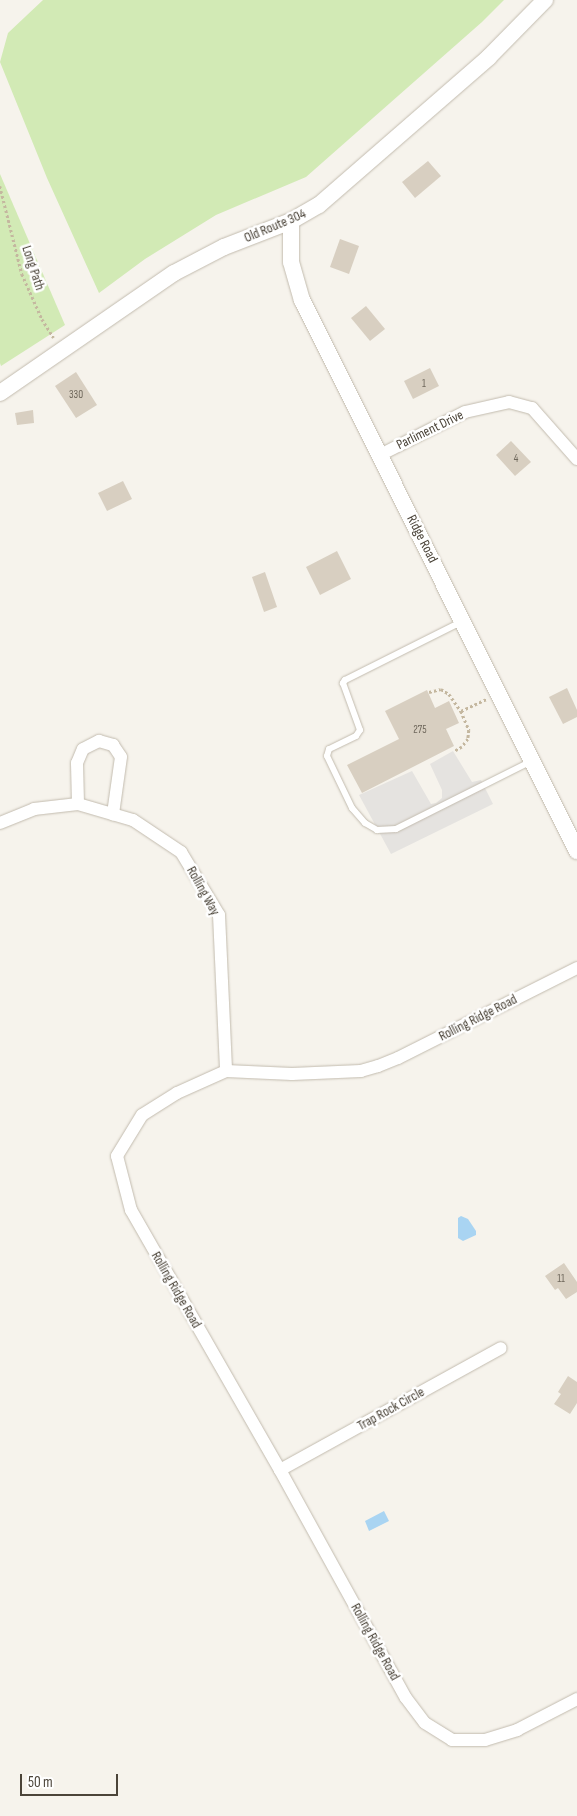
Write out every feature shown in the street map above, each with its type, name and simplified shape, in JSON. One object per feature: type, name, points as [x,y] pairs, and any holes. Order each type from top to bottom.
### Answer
[{"type":"street","name":"Old Route 304","points":[[0,393],[152,286],[187,265],[224,247],[291,221],[319,204],[489,57],[545,0]]},
{"type":"street","name":"Ridge Road","points":[[291,221],[291,262],[299,292],[577,851]]},
{"type":"street","name":"Parliment Drive","points":[[380,455],[465,412],[510,402],[532,408],[577,459]]},
{"type":"street","points":[[78,804],[77,763],[83,749],[98,741],[113,746],[121,757],[113,814]]},
{"type":"street","name":"Rolling Way","points":[[0,823],[34,809],[78,804],[133,820],[181,852],[219,915],[226,1071]]},
{"type":"street","name":"Rolling Ridge Road","points":[[577,968],[398,1058],[361,1071],[292,1074],[226,1071],[177,1093],[142,1115],[117,1156],[131,1210],[280,1470],[406,1698],[425,1723],[452,1740],[485,1740],[517,1730],[577,1699]]},
{"type":"street","name":"Trap Rock Circle","points":[[280,1470],[501,1348]]},
{"type":"lane","points":[[463,621],[345,680],[343,683],[360,730],[356,736],[329,749],[327,756],[348,800],[359,817],[371,827],[382,831],[396,829],[532,761]]},
{"type":"path","name":"Long Path","points":[[0,186],[22,274],[42,319],[61,350]]},
{"type":"path","points":[[429,692],[440,689],[449,694],[461,711],[469,730],[468,739],[462,747],[455,751]]},
{"type":"path","points":[[461,711],[499,693]]},
{"type":"green space","points":[[43,0],[504,0],[482,22],[306,177],[216,215],[145,259],[99,293],[47,178],[0,62],[8,33]]},
{"type":"green space","points":[[0,174],[65,325],[1,366],[0,363]]},
{"type":"shaded area","points":[[453,751],[472,782],[481,780],[493,804],[391,854],[359,795],[412,771],[431,804],[436,803],[442,798],[442,790],[430,764]]},
{"type":"water","points":[[461,1216],[468,1219],[476,1231],[476,1235],[463,1241],[458,1238],[458,1218]]},
{"type":"water","points":[[384,1511],[389,1521],[369,1531],[365,1521]]},
{"type":"building","points":[[428,161],[441,176],[415,198],[402,182]]},
{"type":"building","points":[[340,239],[359,246],[349,274],[330,267]]},
{"type":"building","points":[[366,306],[385,329],[370,341],[351,318]]},
{"type":"building","points":[[430,368],[439,386],[413,399],[404,381]]},
{"type":"building","points":[[76,372],[97,405],[76,418],[55,386]]},
{"type":"building","points":[[33,410],[34,423],[17,425],[15,413]]},
{"type":"building","points":[[511,441],[531,462],[515,476],[496,455]]},
{"type":"building","points":[[123,481],[132,499],[107,511],[98,493]]},
{"type":"building","points":[[337,551],[351,579],[320,595],[306,567]]},
{"type":"building","points":[[265,572],[277,607],[264,612],[252,577]]},
{"type":"building","points":[[567,688],[577,710],[577,717],[563,724],[549,697]]},
{"type":"building","points":[[427,690],[435,708],[449,701],[459,723],[446,729],[454,746],[362,793],[347,765],[399,739],[385,711]]},
{"type":"building","points":[[564,1263],[577,1282],[577,1292],[566,1299],[558,1288],[555,1290],[545,1276]]},
{"type":"building","points":[[568,1376],[577,1382],[577,1403],[570,1414],[554,1404],[561,1394],[558,1392]]}]
